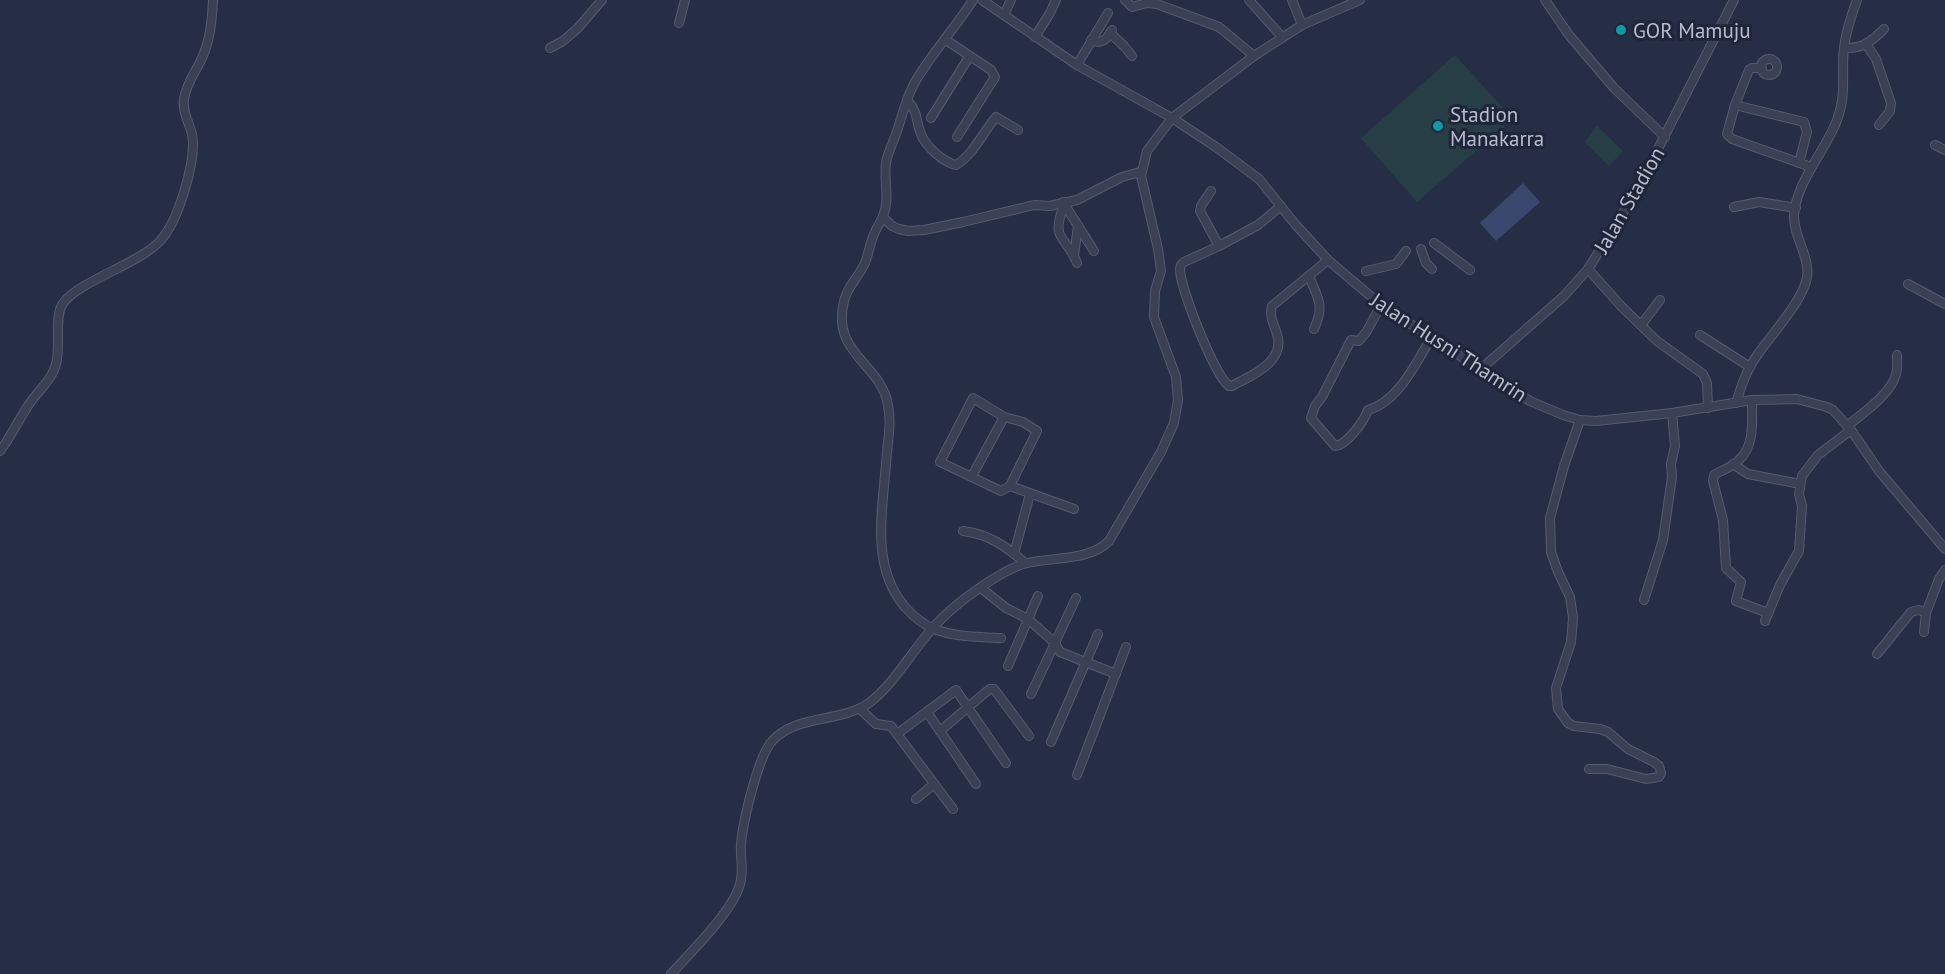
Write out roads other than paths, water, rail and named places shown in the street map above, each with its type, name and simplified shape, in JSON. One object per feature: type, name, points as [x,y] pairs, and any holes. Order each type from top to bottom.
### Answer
[{"type":"street","points":[[0,451],[11,437],[26,408],[50,378],[56,366],[61,306],[78,291],[160,242],[176,217],[186,184],[192,149],[192,136],[183,108],[184,99],[187,87],[208,42],[213,0]]},
{"type":"street","points":[[550,48],[563,41],[578,28],[603,0]]},
{"type":"street","points":[[679,23],[685,0]]},
{"type":"street","points":[[973,0],[914,84],[907,100],[887,159],[886,204],[883,217],[874,233],[866,262],[845,296],[842,325],[846,340],[855,356],[875,374],[888,404],[890,424],[881,525],[883,556],[888,581],[914,618],[932,628],[961,635],[1001,638]]},
{"type":"street","name":"Jalan Husni Thamrin","points":[[982,0],[1077,64],[1172,118],[1259,179],[1328,260],[1381,305],[1530,401],[1563,416],[1596,421],[1672,413],[1752,400],[1797,399],[1813,402],[1833,410],[1849,428],[1879,471],[1945,549]]},
{"type":"street","points":[[1004,15],[1011,0]]},
{"type":"street","points":[[1035,37],[1056,0]]},
{"type":"street","points":[[1125,0],[1131,7],[1157,2],[1219,27],[1254,56]]},
{"type":"street","points":[[1249,0],[1282,37]]},
{"type":"street","points":[[1292,0],[1302,25]]},
{"type":"street","points":[[671,974],[728,907],[740,886],[742,832],[761,757],[781,732],[860,709],[880,694],[932,628],[998,576],[1025,563],[1068,557],[1100,548],[1107,543],[1161,452],[1174,423],[1178,400],[1177,385],[1154,317],[1155,291],[1161,271],[1140,172],[1147,151],[1172,118],[1254,56],[1302,25],[1360,0]]},
{"type":"street","points":[[1545,0],[1569,35],[1614,88],[1665,137]]},
{"type":"street","name":"Jalan Stadion","points":[[1481,369],[1564,296],[1588,268],[1636,192],[1734,0]]},
{"type":"street","points":[[1736,403],[1750,367],[1801,295],[1807,277],[1805,257],[1794,214],[1802,186],[1840,110],[1845,86],[1844,48],[1849,22],[1857,0]]},
{"type":"street","points":[[1077,64],[1108,13]]},
{"type":"street","points":[[1844,48],[1854,49],[1866,44],[1884,29]]},
{"type":"street","points":[[1091,40],[1100,42],[1105,40],[1111,31],[1132,56]]},
{"type":"street","points":[[945,40],[991,70],[995,77],[957,137]]},
{"type":"street","points":[[1866,44],[1876,59],[1891,103],[1890,111],[1879,125]]},
{"type":"street","points":[[931,118],[969,57]]},
{"type":"street","points":[[1762,68],[1749,70],[1726,131],[1729,137],[1811,167]]},
{"type":"street","points":[[907,100],[916,114],[922,137],[939,155],[952,164],[956,165],[962,160],[996,117],[1018,130]]},
{"type":"street","points":[[1735,105],[1804,122],[1807,132],[1799,163]]},
{"type":"street","points":[[1935,145],[1945,150]]},
{"type":"street","points":[[883,217],[899,229],[916,230],[963,222],[1026,206],[1038,204],[1050,206],[1077,200],[1122,177],[1140,172]]},
{"type":"street","points":[[1211,190],[1200,212],[1219,246]]},
{"type":"street","points":[[1734,207],[1759,202],[1796,208]]},
{"type":"street","points":[[1064,203],[1094,251]]},
{"type":"street","points":[[1064,203],[1058,229],[1063,243],[1072,250],[1075,259],[1078,226]]},
{"type":"street","points":[[1281,206],[1258,225],[1184,262],[1180,271],[1195,321],[1217,369],[1229,386],[1271,362],[1278,353],[1280,345],[1271,318],[1272,306],[1328,260]]},
{"type":"street","points":[[1434,243],[1470,270]]},
{"type":"street","points":[[1421,249],[1426,262],[1432,269]]},
{"type":"street","points":[[1366,271],[1396,264],[1406,251]]},
{"type":"street","points":[[1588,268],[1621,306],[1658,341],[1703,374],[1707,383],[1708,408]]},
{"type":"street","points":[[1308,276],[1320,308],[1314,329]]},
{"type":"street","points":[[1908,284],[1945,304]]},
{"type":"street","points":[[1641,325],[1660,300]]},
{"type":"street","points":[[1381,305],[1359,341],[1351,340],[1311,418],[1335,446],[1344,443],[1364,422],[1368,410],[1383,404],[1400,386],[1431,338]]},
{"type":"street","points":[[1700,335],[1750,367]]},
{"type":"street","points":[[1752,400],[1752,429],[1748,449],[1739,461],[1713,477],[1724,520],[1726,568],[1741,582],[1736,602],[1766,617],[1799,551],[1802,506],[1799,494],[1802,476],[1818,455],[1849,428],[1894,380],[1897,373],[1897,355]]},
{"type":"street","points":[[974,398],[1004,417],[1023,422],[1037,431],[1010,486],[1002,491],[940,462],[974,398]]},
{"type":"street","points":[[1644,600],[1663,540],[1675,446],[1672,413]]},
{"type":"street","points":[[972,476],[1004,417]]},
{"type":"street","points":[[1580,420],[1558,484],[1550,518],[1551,552],[1557,572],[1570,597],[1573,618],[1571,642],[1557,688],[1558,709],[1568,723],[1574,726],[1608,732],[1628,748],[1654,762],[1659,766],[1661,773],[1659,777],[1650,780],[1607,769],[1589,768]]},
{"type":"street","points":[[1733,464],[1748,474],[1800,484]]},
{"type":"street","points":[[1010,486],[1074,509]]},
{"type":"street","points":[[1014,554],[1030,494]]},
{"type":"street","points":[[963,531],[982,533],[1025,563]]},
{"type":"street","points":[[1924,632],[1926,613],[1939,579],[1945,570]]},
{"type":"street","points":[[981,588],[1006,608],[1028,619],[1054,643],[1060,652],[1116,674]]},
{"type":"street","points":[[1008,666],[1038,596]]},
{"type":"street","points":[[1031,694],[1076,598]]},
{"type":"street","points":[[1876,654],[1911,612],[1919,610],[1926,613]]},
{"type":"street","points":[[1051,742],[1098,634]]},
{"type":"street","points":[[1077,775],[1126,647]]},
{"type":"street","points":[[940,731],[990,689],[994,689],[1029,736]]},
{"type":"street","points":[[897,734],[956,690],[1006,764]]},
{"type":"street","points":[[860,709],[876,724],[891,726],[953,809]]},
{"type":"street","points":[[927,712],[976,784]]},
{"type":"street","points":[[916,799],[934,784]]},
{"type":"water","points":[[1523,183],[1540,202],[1496,241],[1480,223]]},
{"type":"place","name":"GOR Mamuju","points":[[1621,30]]},
{"type":"place","name":"Stadion Manakarra","points":[[1438,126]]}]
